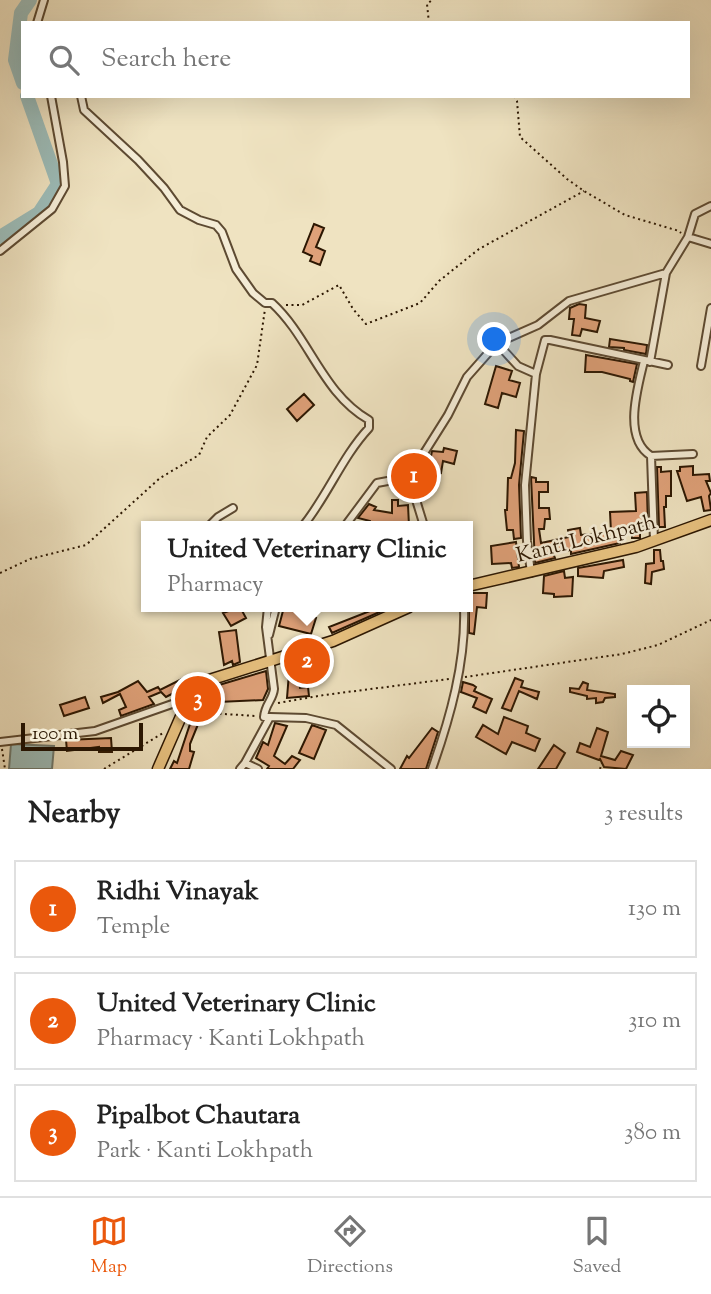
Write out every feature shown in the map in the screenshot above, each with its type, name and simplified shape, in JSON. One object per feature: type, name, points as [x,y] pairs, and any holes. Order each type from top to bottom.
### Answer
[{"type":"main road","name":"Kanti Lokhpath","points":[[473,585],[654,541],[711,520]]},
{"type":"main road","points":[[158,769],[183,710],[203,682],[333,641],[398,612]]},
{"type":"street","points":[[38,21],[44,0]]},
{"type":"street","points":[[0,251],[52,209],[65,186],[51,98]]},
{"type":"street","points":[[82,98],[85,110],[138,160],[180,210],[216,225],[222,232],[236,269],[253,293],[269,303],[295,328],[323,376],[342,401],[369,420],[369,428],[354,443],[321,504],[307,521]]},
{"type":"street","points":[[693,454],[651,456],[642,448],[634,418],[635,401],[647,362],[666,273],[687,238],[695,214],[711,206]]},
{"type":"street","points":[[687,238],[711,244]]},
{"type":"street","points":[[349,521],[377,483],[409,477],[448,415],[467,377],[497,343],[538,325],[569,301],[666,273]]},
{"type":"street","points":[[701,366],[711,308]]},
{"type":"street","points":[[531,573],[524,494],[536,374],[544,344],[547,340],[668,365]]},
{"type":"street","points":[[497,343],[522,369],[536,374]]},
{"type":"street","points":[[651,456],[654,541]]},
{"type":"street","points":[[409,477],[422,521]]},
{"type":"street","points":[[214,521],[233,508]]},
{"type":"street","points":[[240,769],[267,717],[265,705],[273,696],[268,612]]},
{"type":"street","points":[[268,639],[275,612]]},
{"type":"street","points":[[432,769],[446,729],[458,678],[464,612]]},
{"type":"street","points":[[1,741],[94,731],[175,703],[183,710]]},
{"type":"street","points":[[267,717],[306,718],[336,725],[391,769]]},
{"type":"street","points":[[245,763],[258,769]]},
{"type":"path","points":[[429,21],[427,4],[432,0]]},
{"type":"path","points":[[515,98],[520,137],[567,179],[625,215],[679,231],[687,238]]},
{"type":"path","points":[[0,573],[30,559],[86,545],[160,478],[199,456],[207,437],[230,415],[257,365],[269,303],[276,306],[302,305],[339,285],[353,309],[366,324],[387,317],[419,303],[439,281],[479,249],[584,191]]},
{"type":"path","points":[[265,705],[622,654],[657,645],[711,620]]},
{"type":"path","points":[[183,710],[267,717]]},
{"type":"path","points":[[104,769],[177,726]]},
{"type":"path","points":[[1,741],[5,769]]},
{"type":"path","points":[[600,769],[602,763]]},
{"type":"water","points":[[11,744],[54,746],[52,769],[9,769]]},
{"type":"building","points":[[314,224],[324,228],[316,247],[325,251],[320,265],[310,261],[312,256],[303,252]]},
{"type":"building","points":[[579,304],[586,305],[585,318],[600,321],[597,332],[582,329],[580,336],[572,335],[574,319],[569,319],[570,308]]},
{"type":"building","points":[[610,339],[647,345],[646,354],[609,347]]},
{"type":"building","points":[[586,355],[637,364],[633,382],[602,372],[585,372]]},
{"type":"building","points":[[496,366],[512,371],[509,380],[520,383],[516,397],[502,393],[498,408],[485,404]]},
{"type":"building","points":[[304,394],[314,405],[297,421],[287,409]]},
{"type":"building","points":[[516,430],[524,431],[519,485],[521,538],[514,539],[513,530],[507,530],[505,510],[508,478],[511,478],[515,463]]},
{"type":"building","points":[[444,448],[457,451],[454,464],[443,461],[441,473],[425,470],[426,460],[430,461],[432,451],[443,452]]},
{"type":"building","points":[[693,466],[693,475],[709,474],[710,481],[706,481],[711,493],[711,510],[704,511],[701,497],[687,501],[677,471],[680,471],[680,467]]},
{"type":"building","points":[[657,467],[661,467],[661,472],[671,471],[671,496],[666,496],[664,507],[665,527],[659,527]]},
{"type":"building","points":[[531,477],[536,478],[536,482],[548,482],[548,492],[539,492],[539,508],[549,508],[550,519],[545,519],[544,529],[539,529],[541,543],[569,537],[568,530],[580,528],[581,535],[611,532],[610,512],[636,511],[635,493],[647,492],[648,525],[640,526],[640,538],[632,538],[632,529],[618,529],[620,543],[571,554],[571,550],[553,553],[555,558],[535,563]]},
{"type":"building","points":[[392,500],[398,500],[398,506],[408,505],[409,521],[370,521],[358,518],[369,504],[376,507],[374,510],[392,513]]},
{"type":"building","points":[[516,542],[519,567],[512,568],[511,563],[492,564],[491,546]]},
{"type":"building","points":[[654,550],[660,550],[664,569],[652,572],[651,584],[645,583],[646,564],[654,563]]},
{"type":"building","points":[[623,560],[624,567],[604,571],[603,578],[578,576],[578,568]]},
{"type":"building","points":[[564,571],[565,578],[573,577],[572,596],[554,597],[554,594],[543,593],[544,576]]},
{"type":"building","points":[[473,593],[487,593],[486,608],[477,607],[474,634],[469,633]]},
{"type":"building","points":[[243,612],[246,618],[231,626],[223,613]]},
{"type":"building","points":[[283,612],[296,612],[316,618],[311,634],[279,626]]},
{"type":"building","points":[[367,612],[380,612],[332,633],[329,627]]},
{"type":"building","points":[[236,630],[240,662],[233,665],[232,661],[224,665],[219,632]]},
{"type":"building","points":[[266,671],[268,689],[263,700],[218,702],[206,691],[209,688]]},
{"type":"building","points":[[295,672],[300,688],[308,687],[309,696],[287,698],[289,673]]},
{"type":"building","points":[[190,675],[193,683],[166,697],[161,692],[149,697],[154,704],[121,716],[119,710],[126,707],[120,694],[103,703],[101,697],[118,692],[138,681],[147,692],[158,687],[160,690]]},
{"type":"building","points":[[515,678],[523,681],[521,687],[539,692],[537,699],[519,691],[511,711],[502,708]]},
{"type":"building","points":[[463,682],[473,685],[476,687],[474,691],[492,699],[486,713],[473,707],[477,698],[461,692]]},
{"type":"building","points":[[583,682],[588,684],[587,690],[615,694],[615,697],[596,703],[596,698],[587,699],[587,696],[570,692],[570,688],[579,689]]},
{"type":"building","points":[[85,697],[89,708],[64,716],[60,705]]},
{"type":"building","points":[[193,715],[201,717],[190,744],[190,751],[194,752],[189,769],[170,769],[174,761],[177,763]]},
{"type":"building","points":[[504,717],[528,726],[526,733],[540,739],[535,751],[512,742],[506,754],[476,737],[483,725],[498,734]]},
{"type":"building","points":[[275,723],[287,726],[274,756],[285,764],[292,756],[300,760],[293,769],[267,769],[269,766],[256,758],[263,742],[268,745]]},
{"type":"building","points":[[312,725],[326,730],[314,759],[299,753]]},
{"type":"building","points":[[432,728],[438,732],[426,769],[400,769],[407,756],[409,758]]},
{"type":"building","points":[[597,728],[608,732],[601,756],[615,760],[621,751],[633,755],[626,769],[604,767],[600,759],[577,752],[580,743],[590,747]]},
{"type":"building","points":[[111,738],[112,752],[99,752],[99,747],[67,751],[66,740]]},
{"type":"building","points":[[554,745],[565,753],[556,769],[538,769]]},
{"type":"waterway","points":[[21,77],[15,60],[21,13],[30,0]]},
{"type":"waterway","points":[[0,237],[39,213],[58,184],[28,98]]},
{"type":"place","name":"Ridhi Vinayak","points":[[414,476]]},
{"type":"place","name":"United Veterinary Clinic","points":[[307,661]]},
{"type":"place","name":"Pipalbot Chautara","points":[[198,699]]}]
